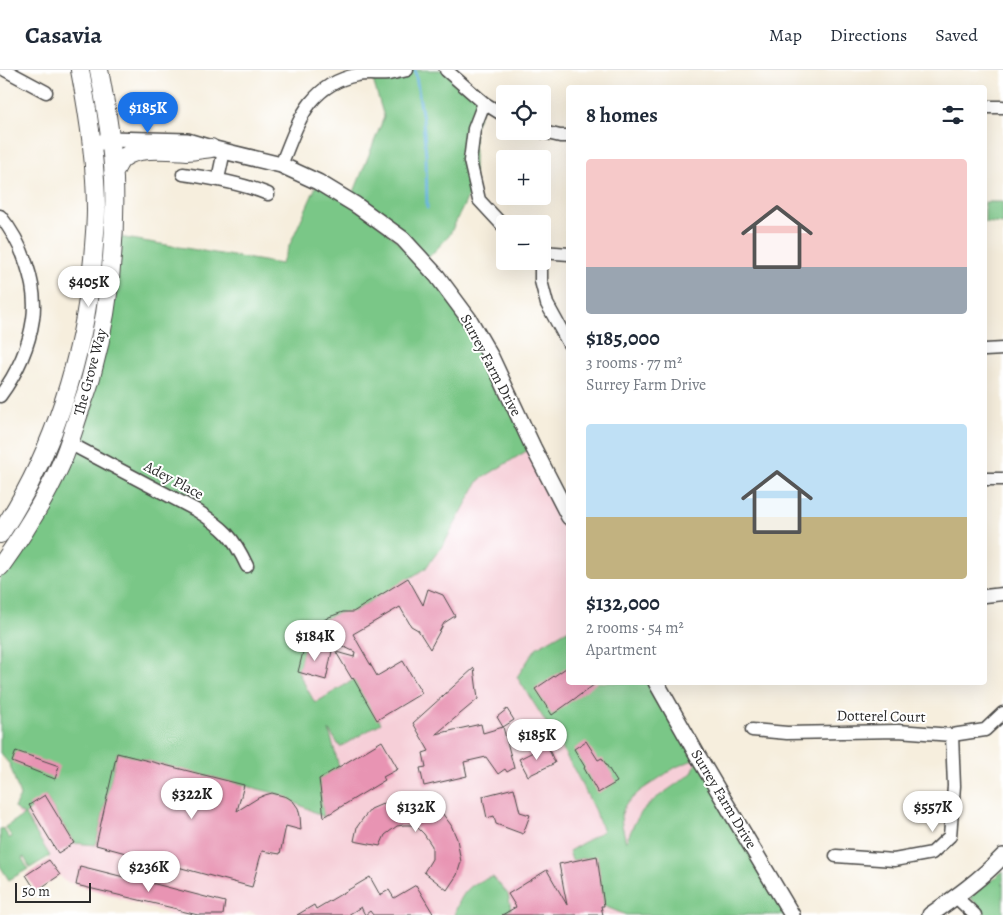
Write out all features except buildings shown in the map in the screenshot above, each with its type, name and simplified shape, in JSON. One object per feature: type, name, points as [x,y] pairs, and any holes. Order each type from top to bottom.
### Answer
[{"type":"main road","name":"The Grove Way","points":[[0,534],[29,485],[51,435],[72,376],[90,294],[96,211],[92,145],[80,70]]},
{"type":"main road","name":"The Grove Way","points":[[0,567],[37,510],[60,467],[91,379],[106,310],[114,220],[113,173],[111,144],[99,70]]},
{"type":"main road","points":[[92,145],[111,144]]},
{"type":"main road","points":[[113,173],[124,157],[148,150],[188,151],[217,149]]},
{"type":"main road","points":[[51,435],[69,443]]},
{"type":"street","points":[[5,70],[46,92]]},
{"type":"street","points":[[281,165],[308,105],[320,92],[332,84],[358,74],[370,72],[389,74],[407,70]]},
{"type":"street","points":[[446,70],[484,103],[496,110]]},
{"type":"street","points":[[484,103],[474,129],[470,161],[479,200],[496,218]]},
{"type":"street","points":[[987,107],[1003,106]]},
{"type":"street","points":[[551,134],[566,136]]},
{"type":"street","name":"Surrey Farm Drive","points":[[111,144],[181,141],[197,143],[281,165],[318,182],[356,205],[403,239],[437,276],[469,319],[491,357],[566,511]]},
{"type":"street","points":[[111,144],[148,150]]},
{"type":"street","points":[[217,149],[218,179]]},
{"type":"street","points":[[183,174],[218,179],[268,194]]},
{"type":"street","points":[[0,216],[17,240],[28,266],[33,294],[33,318],[27,344],[18,368],[0,396]]},
{"type":"street","points":[[551,253],[566,254]]},
{"type":"street","points":[[541,270],[541,281],[547,304],[566,339]]},
{"type":"street","points":[[987,350],[1003,349]]},
{"type":"street","name":"Adey Place","points":[[69,443],[196,510],[216,523],[236,544],[247,566]]},
{"type":"street","points":[[987,479],[1003,479]]},
{"type":"street","points":[[987,596],[1003,594]]},
{"type":"street","name":"Surrey Farm Drive","points":[[658,685],[792,915]]},
{"type":"street","name":"Dotterel Court","points":[[752,730],[787,732],[898,731],[952,735],[985,730],[1003,713]]},
{"type":"street","points":[[836,856],[894,860],[932,853],[950,836],[954,786],[952,735]]},
{"type":"street","points":[[930,915],[987,873],[1003,856]]},
{"type":"street","points":[[956,897],[975,915]]},
{"type":"shaded area","points":[[318,182],[537,455],[566,521],[566,685],[651,685],[789,915],[259,915],[250,912],[238,915],[173,915],[64,881],[14,808],[20,796],[10,765],[0,753],[82,403],[113,236],[281,264]]},
{"type":"green space","points":[[370,70],[446,70],[484,103],[474,129],[474,178],[466,201],[449,236],[428,258],[352,197],[384,117]]},
{"type":"green space","points":[[318,182],[356,205],[437,276],[533,447],[479,480],[445,542],[425,569],[349,614],[348,612],[329,617],[319,625],[305,644],[298,672],[315,703],[355,679],[381,723],[340,747],[329,730],[339,767],[320,779],[324,817],[278,794],[117,753],[96,845],[74,843],[45,795],[25,815],[50,856],[30,868],[24,857],[22,858],[28,869],[9,880],[0,866],[0,829],[3,828],[9,838],[12,837],[5,827],[24,815],[14,808],[20,796],[10,765],[0,753],[0,564],[26,528],[82,403],[113,236],[281,264]]},
{"type":"green space","points":[[987,202],[1003,202],[1003,224],[987,222]]},
{"type":"green space","points":[[566,631],[566,685],[658,685],[792,915],[626,915],[604,906],[597,857],[572,860],[569,851],[603,831],[575,771],[517,677],[536,648]],"holes":[[[698,758],[692,773],[655,799],[643,810],[626,842],[621,816],[625,805],[640,791],[676,767]]]},
{"type":"green space","points":[[1003,871],[1003,915],[986,915],[970,897]]},
{"type":"green space","points":[[493,877],[508,894],[511,909],[502,915],[454,915],[460,900],[472,886]]},
{"type":"waterway","points":[[415,70],[423,120],[427,208]]}]
